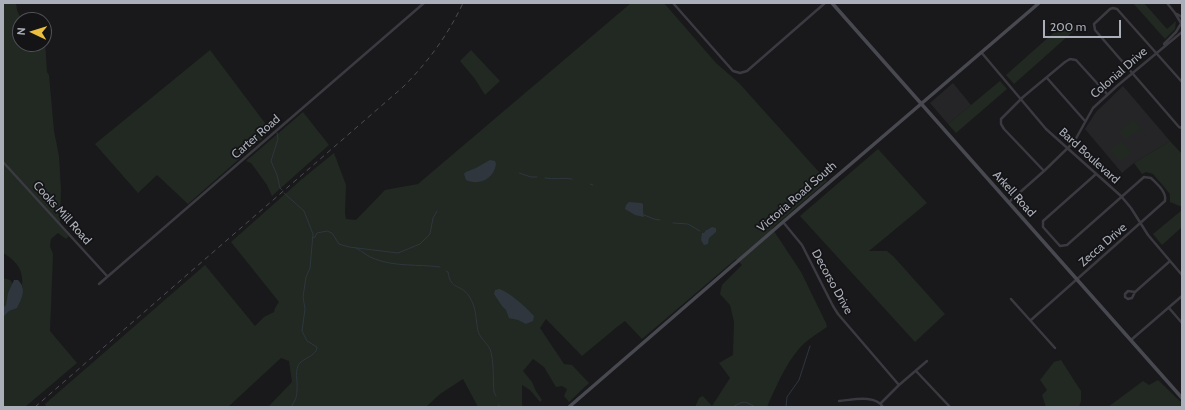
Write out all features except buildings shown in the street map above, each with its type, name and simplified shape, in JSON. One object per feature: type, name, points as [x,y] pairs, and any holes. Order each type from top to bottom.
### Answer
[{"type":"main road","name":"Arkell Road","points":[[832,3],[1182,398]]},
{"type":"main road","name":"Victoria Road South","points":[[569,407],[782,222],[1039,3]]},
{"type":"street","name":"Carter Road","points":[[99,284],[424,3]]},
{"type":"street","points":[[672,3],[733,71],[740,73],[747,71],[825,3]]},
{"type":"street","points":[[1167,3],[1182,17]]},
{"type":"street","points":[[1182,82],[1117,9],[1110,9],[1096,21],[1094,26],[1095,30],[1179,127],[1182,128]]},
{"type":"street","points":[[1176,13],[1181,23],[1182,31]]},
{"type":"street","name":"Colonial Drive","points":[[1163,46],[1176,32],[1181,23]]},
{"type":"street","name":"Colonial Drive","points":[[1009,202],[1074,142],[1093,108],[1107,94],[1182,31]]},
{"type":"street","name":"Bard Boulevard","points":[[981,52],[1046,129],[1121,196],[1131,208],[1148,235],[1182,275]]},
{"type":"street","points":[[1044,171],[1001,124],[1001,119],[1020,100],[1070,59],[1074,59],[1107,94]]},
{"type":"street","points":[[1046,78],[1085,121]]},
{"type":"street","name":"Cooks Mill Road","points":[[3,162],[107,276]]},
{"type":"street","points":[[1096,174],[1043,221],[1043,227],[1058,245],[1063,246],[1066,244],[1121,196]]},
{"type":"street","name":"Zecca Drive","points":[[1031,320],[1141,224],[1164,203],[1166,199],[1165,193],[1151,178],[1146,176],[1121,196]]},
{"type":"street","name":"Decorso Drive","points":[[782,222],[802,245],[838,314],[899,385]]},
{"type":"street","points":[[1135,292],[1170,261]]},
{"type":"street","points":[[1131,340],[1182,296]]},
{"type":"street","points":[[1011,299],[1055,348]]},
{"type":"street","points":[[1168,308],[1182,323]]},
{"type":"street","points":[[881,403],[927,361]]},
{"type":"street","points":[[916,371],[950,407]]},
{"type":"street","points":[[839,401],[862,399],[870,400],[881,403],[884,407]]},
{"type":"shaded area","points":[[3,3],[16,3],[18,12],[12,12],[12,52],[46,52],[54,131],[59,156],[61,190],[60,222],[62,228],[69,236],[66,239],[58,233],[51,239],[50,246],[53,254],[50,331],[77,363],[25,407],[3,407],[3,278],[10,280],[13,284],[10,290],[23,288],[22,274],[20,270],[10,257],[3,253]]},
{"type":"shaded area","points":[[631,3],[664,3],[716,63],[739,83],[827,181],[772,228],[801,272],[827,327],[804,343],[798,350],[781,377],[767,407],[695,407],[699,398],[703,396],[712,406],[730,378],[719,363],[733,355],[734,322],[730,305],[720,294],[722,285],[742,265],[736,259],[642,339],[625,321],[582,356],[546,319],[540,328],[564,364],[572,365],[589,383],[569,402],[564,396],[567,389],[562,386],[556,387],[544,367],[533,359],[523,371],[532,382],[542,400],[540,402],[530,390],[522,385],[522,407],[478,407],[463,379],[440,394],[426,407],[268,407],[292,382],[289,361],[281,358],[228,407],[46,407],[45,404],[205,265],[255,326],[264,317],[274,312],[279,302],[231,242],[302,179],[334,153],[346,185],[346,219],[356,220],[385,190],[418,184]]},
{"type":"shaded area","points":[[1133,3],[1144,3],[1167,29],[1176,21],[1175,29],[1165,39]]},
{"type":"shaded area","points":[[1068,20],[1076,29],[1014,84],[1006,75]]},
{"type":"shaded area","points":[[210,50],[271,131],[188,204],[157,175],[138,193],[95,144]]},
{"type":"shaded area","points":[[471,50],[500,81],[485,95],[475,79],[460,61]]},
{"type":"shaded area","points":[[1000,81],[1007,89],[956,133],[948,124]]},
{"type":"shaded area","points":[[953,83],[971,105],[948,124],[930,103]]},
{"type":"shaded area","points":[[1123,86],[1170,141],[1134,163],[1122,173],[1085,129],[1096,112]]},
{"type":"shaded area","points":[[303,112],[329,145],[272,196],[267,185],[251,163],[246,161]]},
{"type":"shaded area","points":[[1133,120],[1147,136],[1138,130],[1126,139],[1119,132]]},
{"type":"shaded area","points":[[1121,141],[1131,153],[1120,162],[1110,150]]},
{"type":"shaded area","points":[[1170,141],[1182,154],[1182,207],[1170,202],[1170,194],[1153,174],[1146,172],[1142,174],[1134,163]]},
{"type":"shaded area","points":[[878,149],[927,203],[869,251],[887,251],[945,314],[915,342],[800,216]]},
{"type":"shaded area","points":[[490,160],[495,161],[496,164],[495,169],[489,177],[481,182],[471,182],[466,180],[464,174],[466,172]]},
{"type":"shaded area","points":[[629,202],[643,204],[644,217],[635,215],[625,209]]},
{"type":"shaded area","points":[[1182,210],[1182,227],[1162,245],[1153,234]]},
{"type":"shaded area","points":[[712,227],[716,228],[716,232],[709,238],[708,244],[704,245],[701,240],[702,233]]},
{"type":"shaded area","points":[[14,280],[18,280],[21,283],[23,294],[17,308],[9,311],[3,317],[3,308],[6,305],[8,293]]},
{"type":"shaded area","points":[[499,289],[512,296],[527,309],[534,316],[533,321],[526,324],[509,318],[506,310],[494,294],[495,290]]},
{"type":"shaded area","points":[[1061,360],[1081,391],[1081,401],[1079,407],[1046,407],[1042,395],[1047,390],[1040,380],[1054,362]]},
{"type":"shaded area","points":[[1158,380],[1182,403],[1182,407],[1108,407],[1143,381],[1149,385]]},
{"type":"waterway","points":[[277,133],[278,139],[271,161],[282,190]]},
{"type":"waterway","points":[[519,173],[531,177],[537,177]]},
{"type":"waterway","points":[[545,178],[572,179]]},
{"type":"waterway","points":[[284,193],[304,211],[313,234],[310,268],[306,277],[303,297],[305,309],[302,331],[307,341],[317,347],[317,350],[302,361],[297,368],[297,395],[291,407]]},
{"type":"waterway","points":[[312,238],[315,237],[317,233],[327,231],[332,233],[339,244],[349,247],[398,253],[420,244],[430,234],[433,218],[437,211]]},
{"type":"waterway","points":[[644,215],[660,220]]},
{"type":"waterway","points":[[673,223],[688,224],[700,231]]},
{"type":"waterway","points":[[356,248],[370,257],[383,262],[440,267]]},
{"type":"waterway","points":[[446,271],[448,272],[451,282],[466,292],[473,305],[478,331],[490,349],[493,364],[494,392],[496,396]]},
{"type":"waterway","points":[[786,407],[787,397],[799,380],[810,346]]},
{"type":"waterway","points":[[733,407],[744,402],[755,407]]},
{"type":"railway","points":[[35,407],[403,87],[437,48],[463,3]]}]
